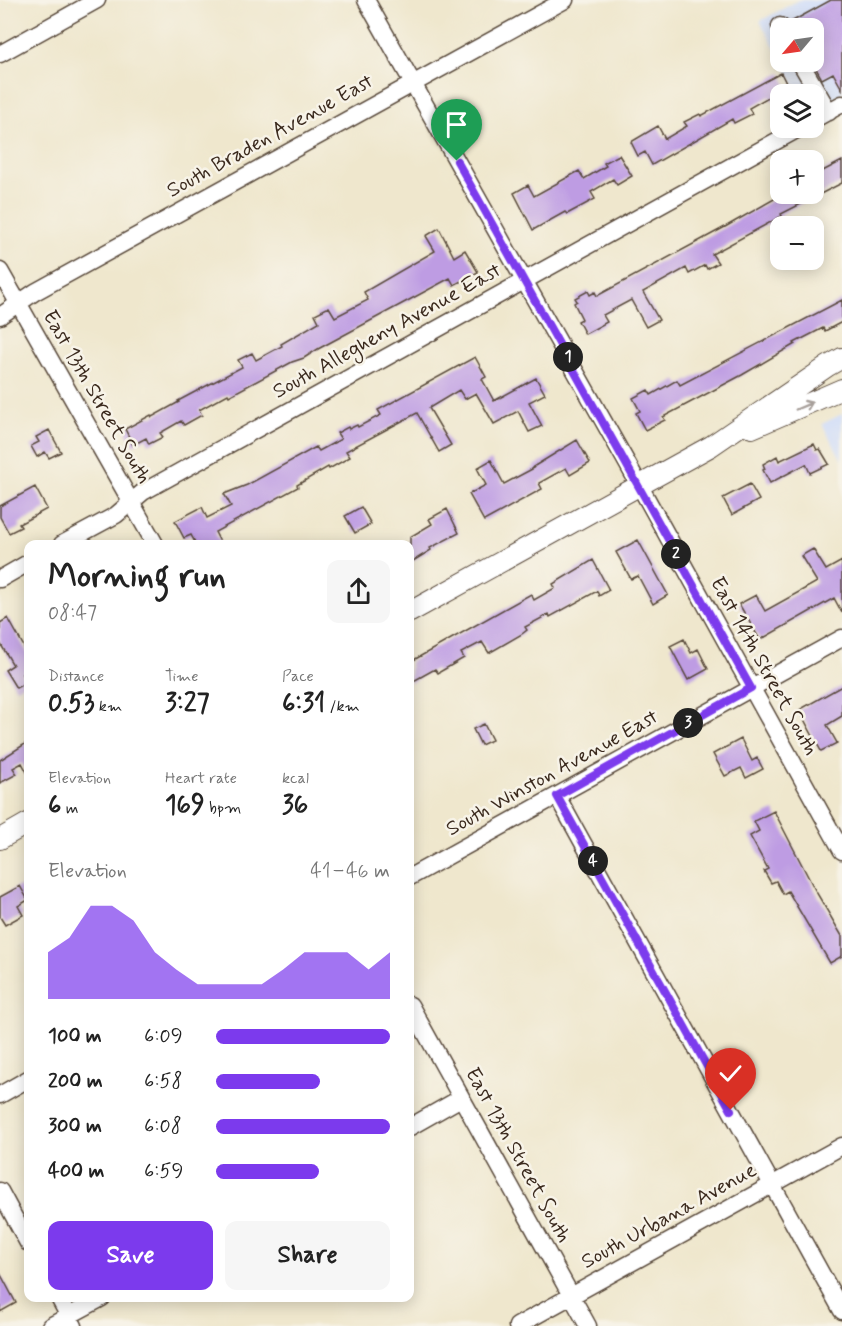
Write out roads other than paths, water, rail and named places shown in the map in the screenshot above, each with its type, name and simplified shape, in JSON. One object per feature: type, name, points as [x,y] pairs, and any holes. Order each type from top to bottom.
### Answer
[{"type":"main road","points":[[414,610],[711,446],[835,362],[841,389],[711,446]]},
{"type":"main road","points":[[0,839],[24,825]]},
{"type":"street","points":[[0,54],[97,0]]},
{"type":"street","name":"East 14th Street South","points":[[366,0],[525,280],[842,851]]},
{"type":"street","name":"South Braden Avenue East","points":[[0,316],[35,292],[565,0]]},
{"type":"street","points":[[808,72],[837,111]]},
{"type":"street","name":"South Allegheny Avenue East","points":[[69,540],[116,515],[143,492],[782,138]]},
{"type":"street","name":"East 13th Street South","points":[[0,271],[153,540]]},
{"type":"street","points":[[0,579],[24,565]]},
{"type":"street","name":"South Winston Avenue East","points":[[414,875],[842,638]]},
{"type":"street","points":[[557,796],[842,1311]]},
{"type":"street","name":"East 13th Street South","points":[[414,1012],[588,1326]]},
{"type":"street","points":[[0,1095],[24,1081]]},
{"type":"street","points":[[414,1125],[461,1098]]},
{"type":"street","name":"South Urbana Avenue","points":[[517,1326],[842,1146]]},
{"type":"street","points":[[0,1191],[24,1235]]},
{"type":"street","points":[[61,1302],[72,1321]]},
{"type":"street","points":[[50,1326],[72,1321],[97,1302]]}]
